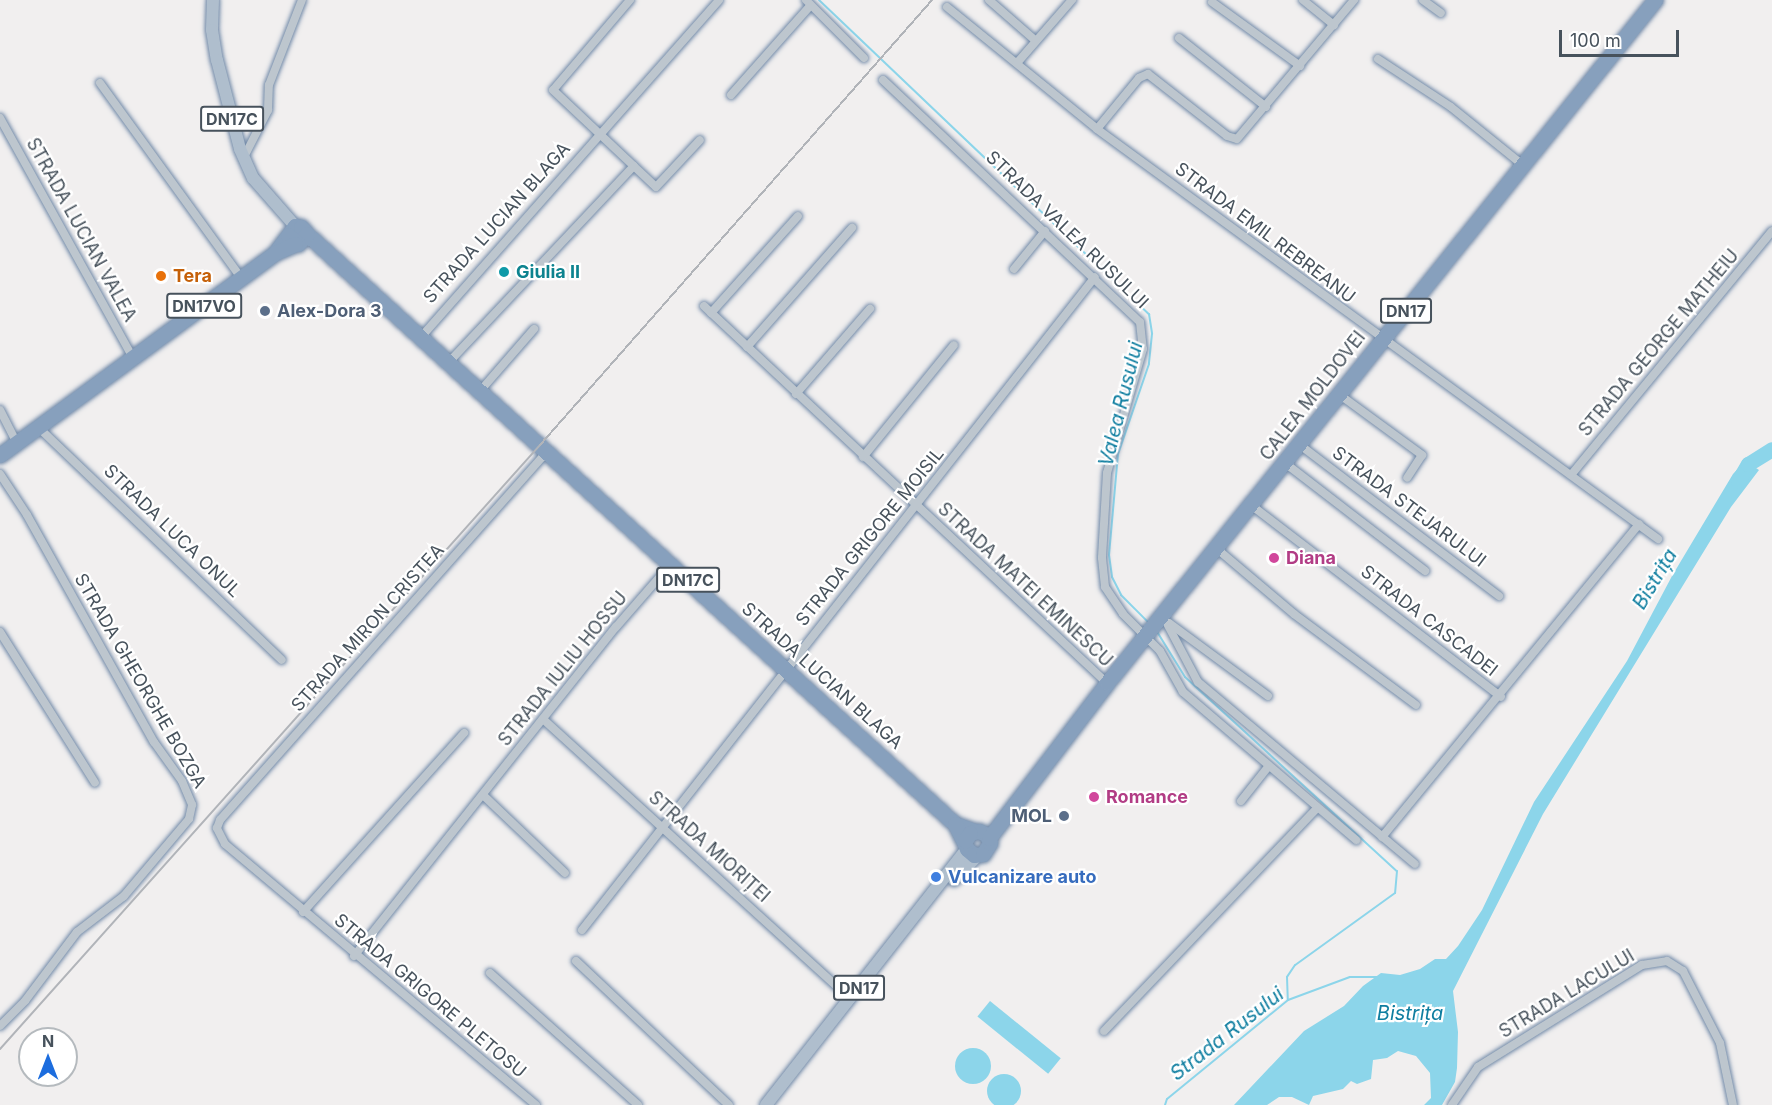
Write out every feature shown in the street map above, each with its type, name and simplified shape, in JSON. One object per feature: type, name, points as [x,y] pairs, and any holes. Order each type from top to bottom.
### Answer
[{"type":"highway","name":"CALEA MOLDOVEI","points":[[976,841],[1002,817],[1107,683],[1157,627],[1382,340],[1655,0]]},
{"type":"highway","name":"DN17VO","points":[[0,455],[275,253],[295,232]]},
{"type":"highway","name":"STRADA LUCIAN BLAGA","points":[[295,232],[321,250],[450,361],[547,452],[976,841]]},
{"type":"main road","name":"DN17C","points":[[213,0],[212,30],[217,60],[244,157],[253,178],[295,232]]},
{"type":"main road","name":"CALEA MOLDOVEI","points":[[766,1105],[976,841]]},
{"type":"main road","name":"CALEA MOLDOVEI","points":[[774,1105],[958,875],[976,841]]},
{"type":"street","points":[[244,157],[268,110],[268,85],[302,0]]},
{"type":"street","points":[[630,0],[553,90],[656,187],[700,140]]},
{"type":"street","name":"STRADA LUCIAN BLAGA","points":[[422,336],[719,0]]},
{"type":"street","points":[[989,0],[1036,41]]},
{"type":"street","points":[[1017,63],[1072,0]]},
{"type":"street","points":[[1304,0],[1334,25]]},
{"type":"street","points":[[1097,129],[1144,75],[1151,76],[1234,140],[1266,107],[1354,0]]},
{"type":"street","points":[[1423,0],[1441,14]]},
{"type":"street","points":[[1212,2],[1300,66]]},
{"type":"street","points":[[731,95],[808,3],[864,58]]},
{"type":"street","name":"STRADA EMIL REBREANU","points":[[947,7],[1097,129],[1382,340],[1658,539]]},
{"type":"street","points":[[1179,38],[1266,107]]},
{"type":"street","points":[[1378,59],[1451,106],[1524,166]]},
{"type":"street","name":"STRADA VALEA RUSULUI","points":[[883,80],[1135,313],[1144,340],[1111,450],[1102,558],[1105,587],[1157,627]]},
{"type":"street","points":[[100,83],[241,278]]},
{"type":"street","name":"STRADA LUCIAN VALEA","points":[[0,118],[133,358]]},
{"type":"street","points":[[450,361],[634,166]]},
{"type":"street","points":[[711,314],[798,216]]},
{"type":"street","points":[[747,347],[852,228]]},
{"type":"street","points":[[1014,269],[1045,231]]},
{"type":"street","name":"STRADA GEORGE MATHEIU","points":[[1571,475],[1772,231]]},
{"type":"street","name":"STRADA GRIGORE MOISIL","points":[[582,930],[785,669],[917,508],[1095,277]]},
{"type":"street","name":"STRADA MATEI EMINESCU","points":[[704,306],[917,508],[1107,683]]},
{"type":"street","points":[[796,394],[870,309]]},
{"type":"street","points":[[481,390],[534,328]]},
{"type":"street","points":[[863,457],[954,345]]},
{"type":"street","points":[[1340,395],[1422,455],[1407,478]]},
{"type":"street","points":[[0,410],[17,443]]},
{"type":"street","name":"STRADA LUCA ONUL","points":[[38,427],[282,660]]},
{"type":"street","name":"STRADA STEJARULUI","points":[[1300,445],[1499,596]]},
{"type":"street","name":"STRADA MIRON CRISTEA","points":[[218,828],[220,820],[547,452]]},
{"type":"street","name":"STRADA CASCADEI","points":[[1285,463],[1425,571]]},
{"type":"street","name":"STRADA GHEORGHE BOZGA","points":[[0,474],[27,515],[153,742],[182,781],[192,805],[189,819],[124,896],[77,932],[25,1001],[0,1026]]},
{"type":"street","name":"STRADA CASCADEI","points":[[1251,505],[1501,696]]},
{"type":"street","name":"STRADA CASCADEI","points":[[1382,837],[1501,696],[1639,524]]},
{"type":"street","points":[[1216,549],[1294,614],[1416,705]]},
{"type":"street","name":"STRADA IULIU HOSSU","points":[[354,956],[616,627],[671,564]]},
{"type":"street","points":[[1157,627],[1268,696]]},
{"type":"street","points":[[1157,627],[1160,651],[1183,692],[1356,840]]},
{"type":"street","points":[[1157,627],[1198,682],[1415,864]]},
{"type":"street","points":[[0,632],[95,783]]},
{"type":"street","name":"STRADA MIORIȚEI","points":[[544,720],[851,999]]},
{"type":"street","points":[[303,912],[464,733]]},
{"type":"street","points":[[1241,801],[1268,767]]},
{"type":"street","points":[[483,795],[565,873]]},
{"type":"street","points":[[1104,1031],[1317,808]]},
{"type":"street","name":"STRADA GRIGORE PLETOSU","points":[[218,828],[225,844],[303,912],[537,1105]]},
{"type":"street","name":"STRADA LACULUI","points":[[1452,1105],[1478,1067],[1642,965],[1667,961],[1683,971],[1720,1043],[1733,1105]]},
{"type":"street","points":[[576,962],[729,1105]]},
{"type":"street","points":[[490,973],[638,1105]]},
{"type":"water","name":"Bistrița","points":[[1745,461],[1759,470],[1731,507],[1543,814],[1453,991],[1458,1032],[1457,1068],[1455,1082],[1442,1105],[1424,1105],[1431,1098],[1430,1073],[1416,1056],[1398,1051],[1387,1058],[1373,1060],[1371,1079],[1357,1084],[1351,1081],[1343,1089],[1313,1096],[1309,1105],[1292,1097],[1279,1097],[1267,1105],[1234,1105],[1304,1031],[1344,1006],[1363,986],[1381,973],[1400,975],[1420,969],[1435,959],[1446,959],[1458,946],[1482,910],[1534,802],[1627,661],[1672,576],[1733,474]]},
{"type":"water","points":[[990,1001],[1061,1058],[1048,1074],[977,1017]]},
{"type":"water","points":[[973,1048],[986,1053],[991,1066],[986,1079],[973,1084],[960,1079],[955,1066],[960,1053]]},
{"type":"water","points":[[1004,1074],[1016,1079],[1021,1091],[1016,1103],[1004,1108],[992,1103],[987,1091],[992,1079]]},
{"type":"waterway","name":"Valea Rusului","points":[[819,0],[1149,314],[1152,334],[1149,364],[1118,454],[1109,555],[1112,577],[1121,595],[1148,622]]},
{"type":"waterway","name":"Bistrița","points":[[1738,481],[1748,464],[1772,449]]},
{"type":"waterway","name":"Valea Rusului","points":[[1156,630],[1185,677],[1397,871],[1395,893],[1295,965],[1287,977],[1288,1000]]},
{"type":"waterway","name":"Strada Rusului","points":[[1165,1105],[1167,1099],[1288,1000],[1350,977],[1379,977]]},
{"type":"railway","points":[[0,1049],[540,445],[932,0]]},
{"type":"place","name":"Giulia II","points":[[504,272]]},
{"type":"place","name":"Tera","points":[[161,276]]},
{"type":"place","name":"Alex-Dora 3","points":[[265,311]]},
{"type":"place","name":"Diana","points":[[1274,558]]},
{"type":"place","name":"Romance","points":[[1094,797]]},
{"type":"place","name":"MOL","points":[[1064,816]]},
{"type":"place","name":"Vulcanizare auto","points":[[936,877]]}]
